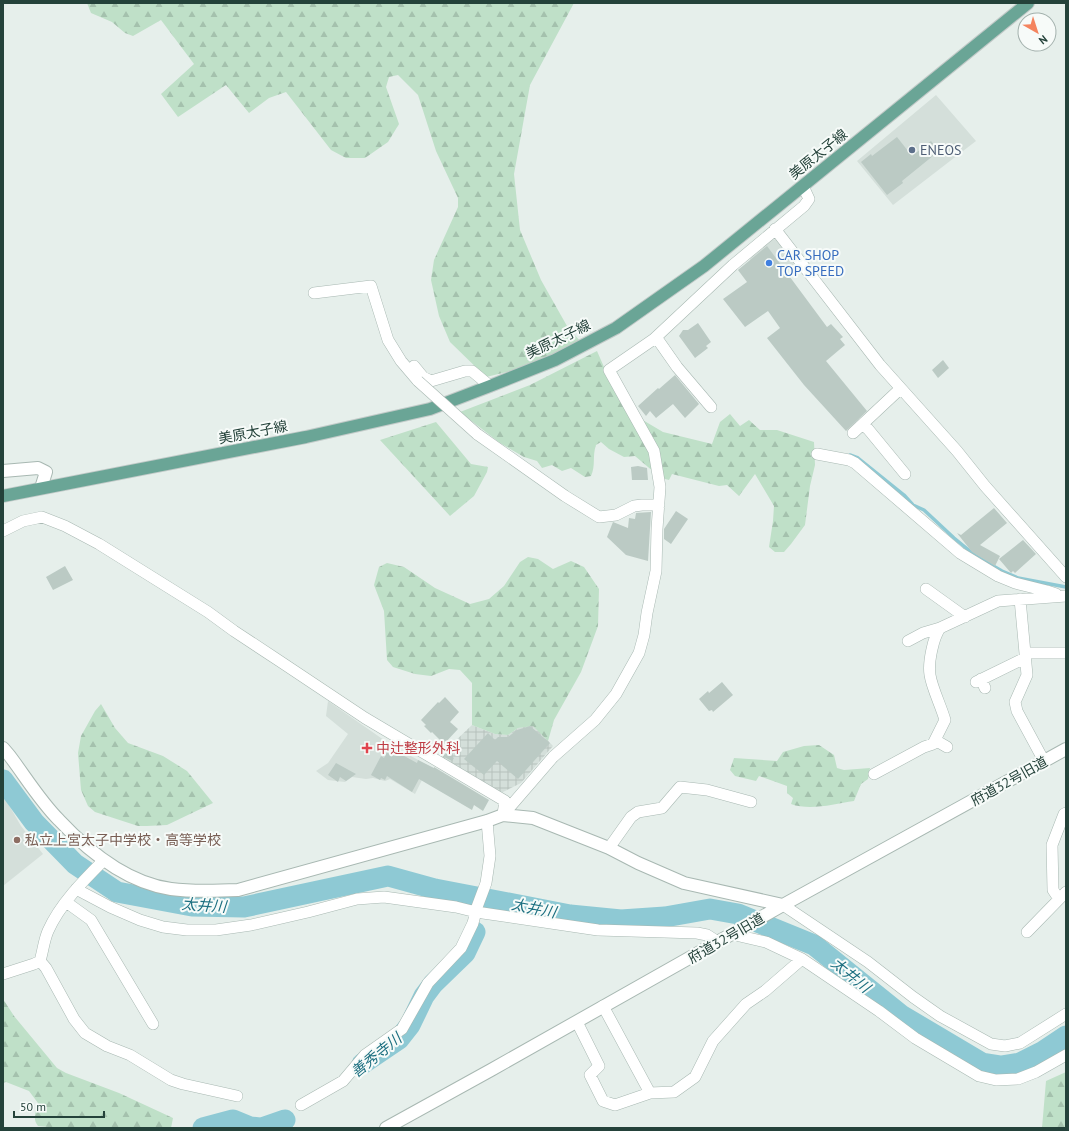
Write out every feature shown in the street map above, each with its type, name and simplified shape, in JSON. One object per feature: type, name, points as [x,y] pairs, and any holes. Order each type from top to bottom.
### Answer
[{"type":"main road","name":"美原太子線","points":[[3,496],[306,437],[430,408],[555,360],[616,328],[704,266],[1028,3]]},
{"type":"street","points":[[503,815],[553,757],[595,720],[616,694],[639,653],[644,635],[656,571],[660,487],[654,451],[609,370],[656,337],[733,265],[804,206],[809,199],[803,186]]},
{"type":"street","points":[[775,229],[855,334],[900,388],[957,451],[985,486],[1066,577]]},
{"type":"street","points":[[314,293],[371,286],[388,340],[401,361],[418,381],[477,434],[565,496],[599,517],[616,515],[634,506],[642,504],[659,505]]},
{"type":"street","points":[[656,337],[677,367],[711,407]]},
{"type":"street","points":[[394,350],[400,349],[423,377],[431,381],[465,371],[472,371],[490,386]]},
{"type":"street","points":[[853,433],[900,388]]},
{"type":"street","points":[[862,425],[868,429],[905,474]]},
{"type":"street","points":[[817,454],[849,460],[855,463],[960,552],[998,576],[1015,583],[1063,596]]},
{"type":"street","points":[[3,471],[38,468],[42,469],[46,472],[41,488]]},
{"type":"street","points":[[3,531],[23,521],[42,517],[65,526],[99,544],[208,612],[365,718],[505,801],[503,815]]},
{"type":"street","points":[[926,589],[965,617]]},
{"type":"street","points":[[908,641],[923,633],[940,628],[965,617],[998,601],[1063,596]]},
{"type":"street","points":[[1020,599],[1027,675],[1015,702],[1017,711],[1044,761]]},
{"type":"street","points":[[874,774],[924,747],[933,744],[945,720],[930,674],[930,660],[935,639],[940,628]]},
{"type":"street","points":[[981,683],[1025,655],[1066,653]]},
{"type":"street","points":[[935,740],[947,748]]},
{"type":"street","points":[[3,748],[58,820],[102,863],[145,882],[171,889],[207,891],[238,890],[487,821],[503,815],[533,818],[610,848],[684,882],[782,905],[868,962],[940,1016],[991,1044],[1005,1046],[1020,1043],[1066,1014]]},
{"type":"street","name":"府道32号旧道","points":[[386,1128],[577,1022],[782,905],[1066,749]]},
{"type":"street","points":[[610,848],[631,817],[638,812],[662,808],[680,787],[708,790],[752,802]]},
{"type":"street","points":[[1027,932],[1062,896],[1053,890],[1052,845],[1064,814],[1066,813]]},
{"type":"street","points":[[301,1105],[343,1081],[365,1055],[402,1029],[428,983],[461,948],[473,923],[476,909],[486,883],[490,856],[487,821]]},
{"type":"street","points":[[3,974],[40,961],[48,931],[66,902],[77,888],[102,863]]},
{"type":"street","points":[[77,888],[110,907],[140,920],[163,927],[188,930],[216,930],[256,924],[308,912],[358,898],[384,897],[476,909],[598,930],[697,933],[707,935],[718,942]]},
{"type":"street","points":[[66,902],[91,920],[153,1024]]},
{"type":"street","points":[[735,933],[766,942],[802,959],[879,1011],[915,1038],[979,1076],[996,1080],[1018,1079],[1036,1072],[1066,1055]]},
{"type":"street","points":[[577,1022],[599,1066],[590,1075],[603,1101],[615,1106],[650,1093],[674,1092],[695,1077],[713,1041],[746,1004],[802,959]]},
{"type":"street","points":[[40,961],[46,968],[74,1019],[85,1033],[107,1046],[130,1055],[171,1080],[182,1084],[237,1096]]},
{"type":"street","points":[[603,1006],[650,1093]]},
{"type":"shaded area","points":[[936,95],[976,141],[893,205],[857,161]]},
{"type":"shaded area","points":[[771,239],[778,240],[796,264],[770,285],[749,258]]},
{"type":"shaded area","name":"中辻整形外科","points":[[328,701],[391,745],[429,766],[415,794],[390,779],[385,781],[373,778],[366,779],[352,777],[345,782],[328,780],[316,771],[328,763],[348,734],[326,716]]},
{"type":"shaded area","points":[[472,725],[495,734],[508,735],[518,728],[533,725],[553,746],[521,783],[501,793],[440,760],[453,743]]},
{"type":"shaded area","name":"私立上宮太子中学校・高等学校","points":[[3,795],[21,826],[43,854],[3,886]]},
{"type":"green space","points":[[87,3],[574,3],[530,85],[514,174],[520,230],[541,280],[567,326],[580,341],[523,368],[486,377],[450,342],[439,316],[431,280],[434,260],[458,207],[458,198],[436,151],[418,95],[398,75],[389,77],[386,87],[399,124],[388,142],[365,158],[346,158],[331,150],[286,92],[269,98],[249,113],[226,85],[178,117],[161,94],[194,64],[161,20],[133,36],[125,33],[112,22],[91,13]]},
{"type":"green space","points":[[597,351],[607,374],[641,419],[663,432],[712,444],[720,422],[730,414],[740,426],[749,420],[760,430],[777,430],[814,442],[815,465],[810,486],[805,525],[784,552],[775,552],[769,547],[774,506],[755,474],[739,496],[727,485],[719,486],[672,474],[669,480],[661,478],[635,456],[624,457],[609,449],[601,442],[596,445],[591,476],[585,477],[571,468],[562,471],[552,465],[542,468],[537,461],[524,457],[500,443],[460,412],[530,385]]},
{"type":"green space","points":[[436,422],[471,464],[488,467],[487,472],[474,496],[450,516],[380,440]]},
{"type":"green space","points":[[528,557],[538,559],[553,569],[571,561],[584,567],[599,589],[598,626],[581,672],[554,720],[548,741],[533,726],[518,728],[508,735],[495,734],[472,725],[472,683],[460,670],[449,669],[431,676],[415,674],[393,667],[387,660],[384,611],[374,585],[379,567],[387,563],[404,567],[435,588],[470,604],[489,599],[504,586],[520,562]]},
{"type":"green space","points":[[101,704],[115,728],[128,743],[163,756],[187,771],[213,803],[167,825],[147,826],[138,826],[95,812],[88,806],[81,790],[78,753],[81,736],[95,711]]},
{"type":"green space","points":[[819,745],[834,755],[837,768],[844,770],[870,768],[868,779],[861,784],[854,801],[814,807],[798,806],[791,804],[793,798],[787,793],[787,786],[759,776],[756,781],[735,776],[730,770],[734,758],[777,761],[783,752],[804,746]]},
{"type":"green space","points":[[3,999],[14,1016],[57,1068],[66,1073],[119,1093],[173,1118],[171,1128],[59,1128],[38,1126],[35,1118],[38,1103],[29,1091],[6,1082],[3,1083]]},
{"type":"green space","points":[[1066,1072],[1066,1128],[1042,1128],[1046,1081]]},
{"type":"building","points":[[897,137],[912,156],[931,141],[939,151],[887,195],[861,162],[871,154],[872,156]]},
{"type":"building","points":[[767,246],[827,327],[831,324],[843,337],[840,339],[845,345],[826,361],[867,411],[846,431],[804,385],[767,338],[780,328],[768,311],[745,327],[723,299],[747,282],[738,270]]},
{"type":"building","points":[[698,323],[711,342],[706,346],[708,348],[695,358],[679,336],[683,330],[688,330]]},
{"type":"building","points":[[943,360],[949,368],[938,378],[932,370]]},
{"type":"building","points":[[675,375],[699,404],[685,418],[673,404],[656,418],[650,411],[646,416],[638,406]]},
{"type":"building","points":[[638,466],[647,468],[648,480],[632,480],[631,467]]},
{"type":"building","points":[[994,508],[1007,523],[980,545],[1000,556],[995,566],[972,552],[957,533],[961,535]]},
{"type":"building","points":[[676,511],[688,519],[671,544],[664,539],[664,529]]},
{"type":"building","points":[[651,512],[648,561],[626,555],[607,537],[613,522],[628,528],[629,518],[635,519],[636,513]]},
{"type":"building","points":[[1023,540],[1036,554],[1015,573],[1013,571],[1011,573],[999,559]]},
{"type":"building","points":[[65,566],[73,580],[53,590],[46,577]]},
{"type":"building","points":[[722,682],[733,695],[713,712],[712,710],[709,711],[699,699]]},
{"type":"building","points":[[445,697],[459,712],[450,722],[458,729],[444,744],[424,726],[426,725],[421,720],[438,702],[439,703]]},
{"type":"building","points":[[530,726],[550,743],[518,779],[497,761],[484,775],[464,759],[488,733],[495,740],[498,737],[508,737],[517,730]]},
{"type":"building","points":[[387,752],[394,756],[397,752],[417,763],[418,760],[434,767],[489,800],[483,811],[474,805],[472,810],[419,779],[412,792],[387,776],[385,780],[381,778],[380,780],[371,775],[381,756],[384,758]]},
{"type":"building","points":[[446,753],[454,758],[452,761],[444,757]]},
{"type":"building","points":[[336,763],[356,774],[346,781],[340,777],[338,782],[328,775]]},
{"type":"waterway","points":[[850,455],[858,458],[904,495],[913,505],[924,510],[976,556],[1002,571],[1018,578],[1066,587]]},
{"type":"waterway","name":"太井川","points":[[3,780],[34,822],[75,864],[117,892],[192,906],[244,907],[388,876],[435,889],[570,915],[621,920],[665,917],[710,909],[738,914],[814,945],[901,1015],[982,1063],[1001,1066],[1020,1063],[1042,1052],[1066,1036]]},
{"type":"waterway","name":"善秀寺川","points":[[362,1064],[399,1039],[410,1025],[424,996],[433,984],[465,953],[475,932]]},
{"type":"waterway","name":"善秀寺川","points":[[203,1128],[233,1120],[250,1127],[260,1128]]},
{"type":"waterway","name":"善秀寺川","points":[[262,1128],[285,1120]]},
{"type":"place","name":"ENEOS","points":[[912,150]]},
{"type":"place","name":"CAR SHOP TOP SPEED","points":[[769,263]]},
{"type":"place","name":"中辻整形外科","points":[[367,748]]},
{"type":"place","name":"私立上宮太子中学校・高等学校","points":[[17,840]]}]
